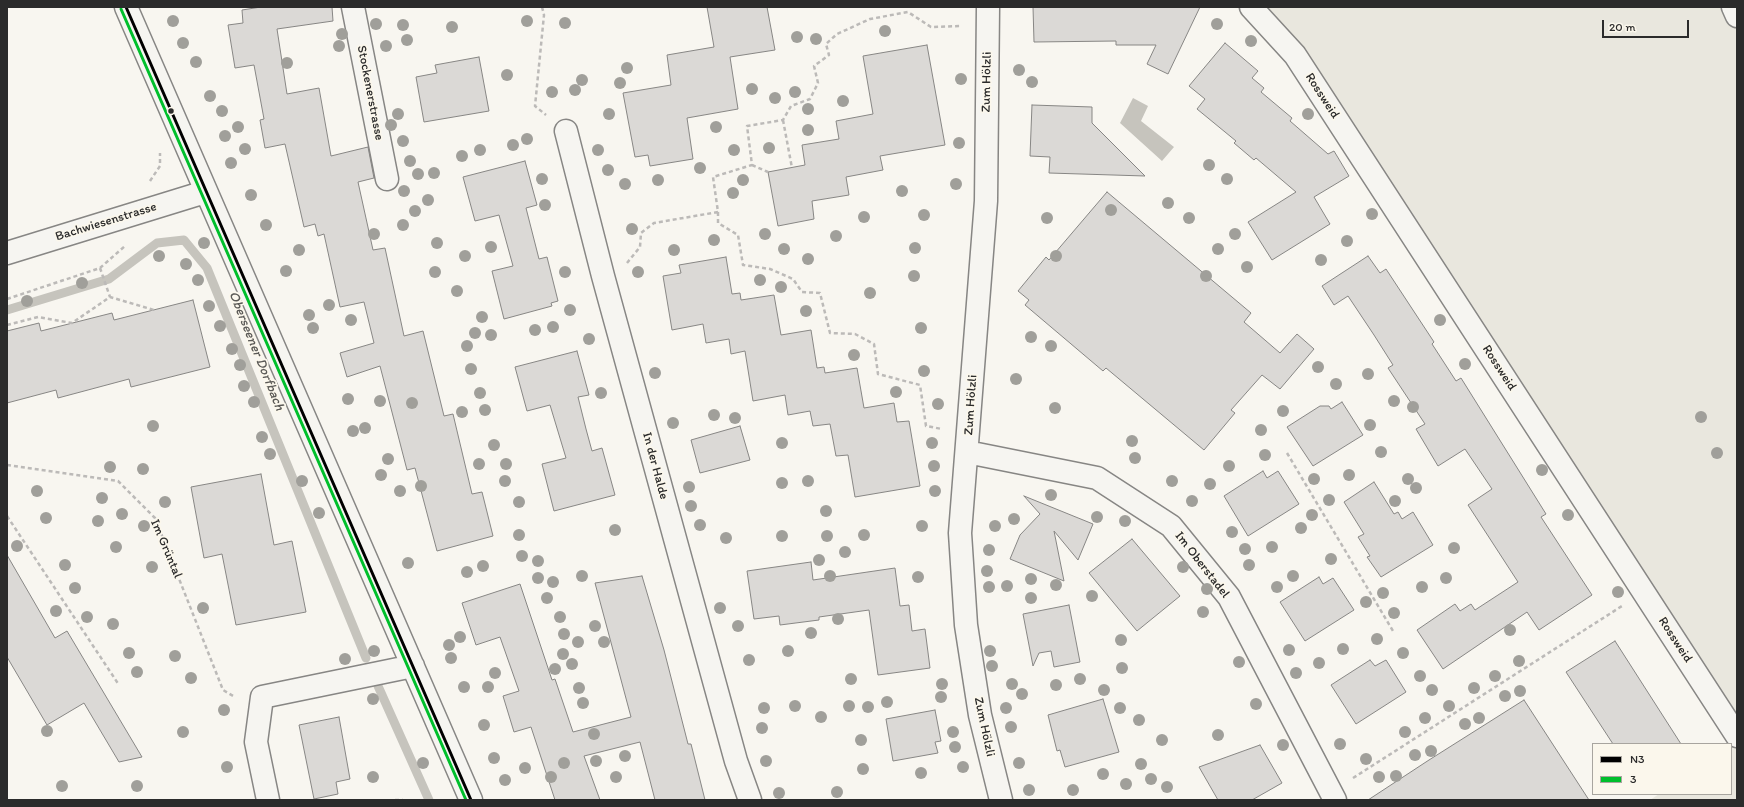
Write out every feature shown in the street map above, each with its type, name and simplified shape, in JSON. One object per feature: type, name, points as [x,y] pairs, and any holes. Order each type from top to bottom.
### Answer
[{"type":"street","points":[[126,7],[205,192],[471,800]]},
{"type":"street","name":"Stockenerstrasse","points":[[353,7],[387,179]]},
{"type":"street","name":"Rossweid","points":[[1251,7],[1295,55],[1737,736]]},
{"type":"street","points":[[1733,7],[1737,16]]},
{"type":"street","name":"Zum Hölzli","points":[[988,16],[986,201],[960,533],[966,625],[980,715],[1001,800]]},
{"type":"street","name":"In der Halde","points":[[566,131],[602,276],[736,761],[750,800]]},
{"type":"street","name":"Bachwiesenstrasse","points":[[7,252],[205,192]]},
{"type":"street","name":"Im Oberstadel","points":[[968,443],[1097,478],[1171,526],[1229,597],[1335,800]]},
{"type":"street","points":[[268,800],[256,742],[262,697],[413,666]]},
{"type":"path","points":[[542,7],[544,15],[535,106],[566,131]]},
{"type":"path","points":[[792,168],[783,120],[791,106],[810,100],[818,83],[814,66],[829,54],[826,44],[837,34],[870,19],[908,12],[931,27],[988,16]]},
{"type":"path","points":[[752,165],[747,126],[783,120]]},
{"type":"path","points":[[149,183],[160,166],[160,150]]},
{"type":"path","points":[[768,172],[752,165],[713,176],[718,222],[738,235],[743,266],[770,269],[793,279],[802,292],[820,293],[830,333],[854,334],[874,344],[878,374],[920,385],[926,426],[968,443]]},
{"type":"path","points":[[602,276],[623,268],[640,247],[641,233],[654,222],[718,212]]},
{"type":"path","points":[[7,299],[100,268],[130,241]]},
{"type":"path","points":[[100,268],[110,297]]},
{"type":"path","points":[[110,297],[154,310]]},
{"type":"path","points":[[7,325],[38,317],[72,323],[110,297]]},
{"type":"path","points":[[1286,453],[1393,631]]},
{"type":"path","name":"Im Grüntal","points":[[7,466],[118,481],[155,518],[223,690],[242,702],[262,697]]},
{"type":"path","points":[[7,516],[119,685]]},
{"type":"path","points":[[1361,773],[1622,606]]},
{"type":"path","points":[[395,800],[403,800]]},
{"type":"shaded area","points":[[1251,7],[1733,7],[1737,16],[1737,736]]},
{"type":"shaded area","points":[[1133,98],[1148,106],[1141,121],[1174,147],[1162,161],[1120,123]]},
{"type":"shaded area","points":[[1737,742],[1737,800],[1650,800],[1658,795],[1732,795],[1732,745]]},
{"type":"building","points":[[261,7],[332,7],[333,21],[277,29],[287,94],[319,88],[331,156],[368,147],[374,178],[358,182],[373,250],[385,248],[404,336],[423,331],[444,416],[453,414],[472,494],[482,492],[493,536],[437,551],[415,468],[407,470],[380,366],[347,377],[340,353],[374,343],[364,302],[340,307],[324,234],[318,236],[315,224],[304,227],[285,144],[265,148],[260,120],[264,119],[254,65],[235,68],[228,25],[243,23],[242,10]]},
{"type":"building","points":[[707,7],[767,7],[775,50],[730,57],[738,109],[687,118],[693,159],[650,166],[648,155],[635,157],[623,93],[671,85],[667,55],[714,47]]},
{"type":"building","points":[[1033,7],[1200,7],[1168,74],[1147,64],[1156,45],[1116,45],[1116,41],[1034,42]]},
{"type":"building","points":[[1225,43],[1258,71],[1252,78],[1264,88],[1261,92],[1292,118],[1290,121],[1328,154],[1334,151],[1349,176],[1314,197],[1330,224],[1272,260],[1248,222],[1296,192],[1256,158],[1254,160],[1234,143],[1236,141],[1197,109],[1205,99],[1189,86]]},
{"type":"building","points":[[927,45],[945,145],[880,156],[883,170],[846,177],[849,195],[812,201],[814,219],[778,226],[768,172],[805,165],[802,145],[839,139],[836,121],[873,114],[863,56]]},
{"type":"building","points":[[479,57],[489,111],[424,122],[416,77],[437,73],[435,65]]},
{"type":"building","points":[[1032,105],[1092,107],[1092,123],[1145,176],[1049,173],[1050,157],[1030,156]]},
{"type":"building","points":[[525,161],[537,205],[526,208],[539,259],[547,257],[558,301],[551,303],[552,306],[504,319],[492,271],[513,266],[499,215],[475,221],[463,177]]},
{"type":"building","points":[[1107,192],[1251,313],[1244,322],[1280,353],[1297,334],[1314,349],[1280,389],[1262,375],[1231,410],[1235,413],[1204,450],[1106,368],[1103,371],[1025,305],[1029,300],[1018,291],[1046,257],[1049,260]]},
{"type":"building","points":[[1368,256],[1380,273],[1386,269],[1434,342],[1432,344],[1456,381],[1461,378],[1546,514],[1541,517],[1592,595],[1539,630],[1527,612],[1443,669],[1417,630],[1455,604],[1460,611],[1471,604],[1475,610],[1518,582],[1468,505],[1492,489],[1465,449],[1438,466],[1416,429],[1425,424],[1388,368],[1393,365],[1374,335],[1348,296],[1334,305],[1322,286]]},
{"type":"building","points":[[726,257],[732,294],[740,293],[741,300],[774,295],[781,335],[811,330],[817,368],[824,367],[825,373],[857,368],[864,408],[894,403],[897,422],[909,421],[920,486],[855,497],[848,455],[836,456],[830,424],[813,426],[810,411],[788,415],[785,395],[753,401],[745,351],[731,354],[729,339],[706,343],[703,324],[672,330],[663,276],[681,273],[679,265]]},
{"type":"building","points":[[193,300],[210,367],[131,387],[129,379],[58,398],[56,390],[7,403],[7,331],[39,323],[41,331],[112,313],[114,320]]},
{"type":"building","points":[[577,351],[589,395],[578,397],[586,429],[592,451],[602,448],[615,495],[554,511],[542,464],[566,458],[550,405],[527,411],[515,367]]},
{"type":"building","points":[[1342,402],[1363,435],[1313,466],[1287,427],[1320,406],[1329,406],[1331,409]]},
{"type":"building","points":[[740,426],[750,460],[700,473],[691,440]]},
{"type":"building","points":[[1263,471],[1267,478],[1278,471],[1299,504],[1248,536],[1224,496]]},
{"type":"building","points":[[261,474],[274,545],[292,541],[306,612],[236,625],[222,554],[204,558],[191,487]]},
{"type":"building","points":[[1374,482],[1394,514],[1398,512],[1402,519],[1413,512],[1433,545],[1381,577],[1367,557],[1370,556],[1358,537],[1364,534],[1344,502]]},
{"type":"building","points":[[1024,496],[1093,524],[1078,560],[1054,531],[1064,581],[1010,559],[1020,535],[1040,514]]},
{"type":"building","points":[[1132,539],[1180,596],[1137,631],[1089,573]]},
{"type":"building","points":[[7,555],[55,638],[67,631],[142,757],[119,762],[84,703],[47,725],[7,657]]},
{"type":"building","points":[[811,562],[813,580],[895,568],[900,606],[909,605],[912,631],[925,629],[930,668],[878,675],[869,610],[819,617],[819,620],[780,625],[779,616],[754,619],[747,571]]},
{"type":"building","points":[[642,576],[664,650],[688,744],[691,744],[705,800],[655,800],[640,742],[584,756],[600,800],[555,800],[531,727],[514,732],[503,696],[519,691],[500,637],[476,645],[462,603],[520,584],[552,680],[555,679],[573,732],[631,717],[595,583]]},
{"type":"building","points":[[1319,577],[1323,584],[1333,578],[1354,610],[1305,641],[1280,602]]},
{"type":"building","points":[[1069,605],[1080,662],[1054,667],[1051,651],[1039,653],[1033,666],[1023,614]]},
{"type":"building","points":[[1615,641],[1680,743],[1612,743],[1566,672]]},
{"type":"building","points":[[1370,660],[1375,666],[1386,660],[1406,692],[1356,724],[1331,685]]},
{"type":"building","points":[[1103,699],[1119,752],[1065,767],[1060,750],[1057,751],[1048,715]]},
{"type":"building","points":[[1524,700],[1589,800],[1368,800],[1429,760]]},
{"type":"building","points":[[935,710],[941,741],[935,742],[938,753],[893,761],[886,719]]},
{"type":"building","points":[[339,717],[350,779],[336,782],[338,794],[314,799],[299,725]]},
{"type":"building","points":[[1260,745],[1282,783],[1252,800],[1218,800],[1199,767]]},
{"type":"waterway","name":"Oberseener Dorfbach","points":[[7,310],[109,279],[157,243],[184,240],[207,268],[366,658]]},
{"type":"waterway","name":"Oberseener Dorfbach","points":[[378,686],[429,800]]},
{"type":"transit line","name":"N3","points":[[126,7],[471,800]]},
{"type":"transit line","name":"3","points":[[121,9],[466,800]]}]
